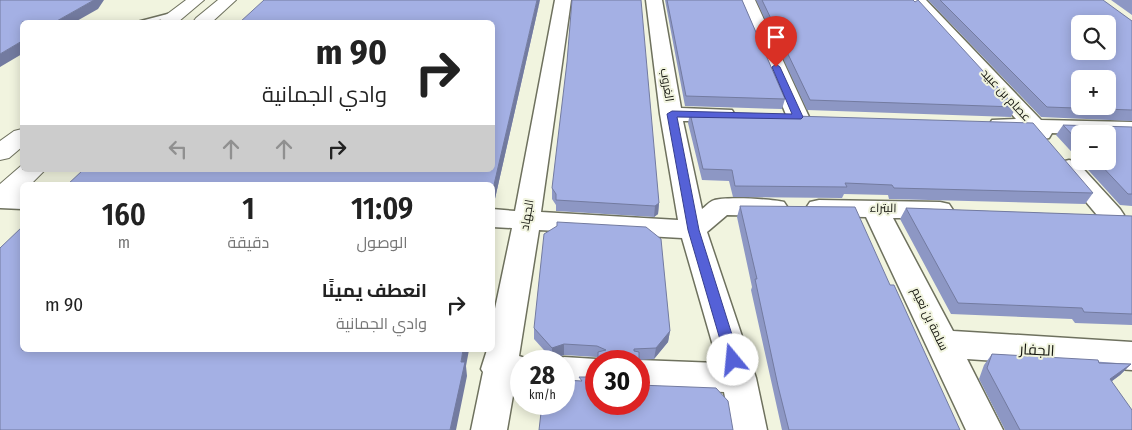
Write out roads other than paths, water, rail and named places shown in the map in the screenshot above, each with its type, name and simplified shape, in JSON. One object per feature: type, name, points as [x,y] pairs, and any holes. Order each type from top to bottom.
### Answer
[{"type":"main road","points":[[175,17],[196,0]]},
{"type":"main road","points":[[204,20],[228,0]]},
{"type":"main road","points":[[0,154],[20,138]]},
{"type":"main road","points":[[0,199],[30,172]]},
{"type":"street","name":"الجهاد","points":[[512,350],[527,219],[563,0]]},
{"type":"street","name":"الغروب","points":[[654,0],[672,114],[694,230],[739,378],[749,430]]},
{"type":"street","points":[[747,0],[798,117]]},
{"type":"street","name":"عصام بن عبيد","points":[[917,0],[1035,127],[1122,216]]},
{"type":"street","points":[[672,114],[740,115]]},
{"type":"street","points":[[976,124],[1132,129]]},
{"type":"street","points":[[0,199],[20,201]]},
{"type":"street","name":"البتراء","points":[[694,230],[721,207],[964,210]]},
{"type":"street","name":"سلمة بن نعيم","points":[[875,208],[985,430]]},
{"type":"street","points":[[1082,214],[1122,216]]},
{"type":"street","points":[[495,218],[694,230]]},
{"type":"street","name":"الجفار","points":[[943,344],[1132,356]]},
{"type":"street","name":"الجهاد","points":[[489,430],[510,369]]},
{"type":"street","points":[[650,374],[739,378]]},
{"type":"lane","points":[[155,20],[175,17]]}]
